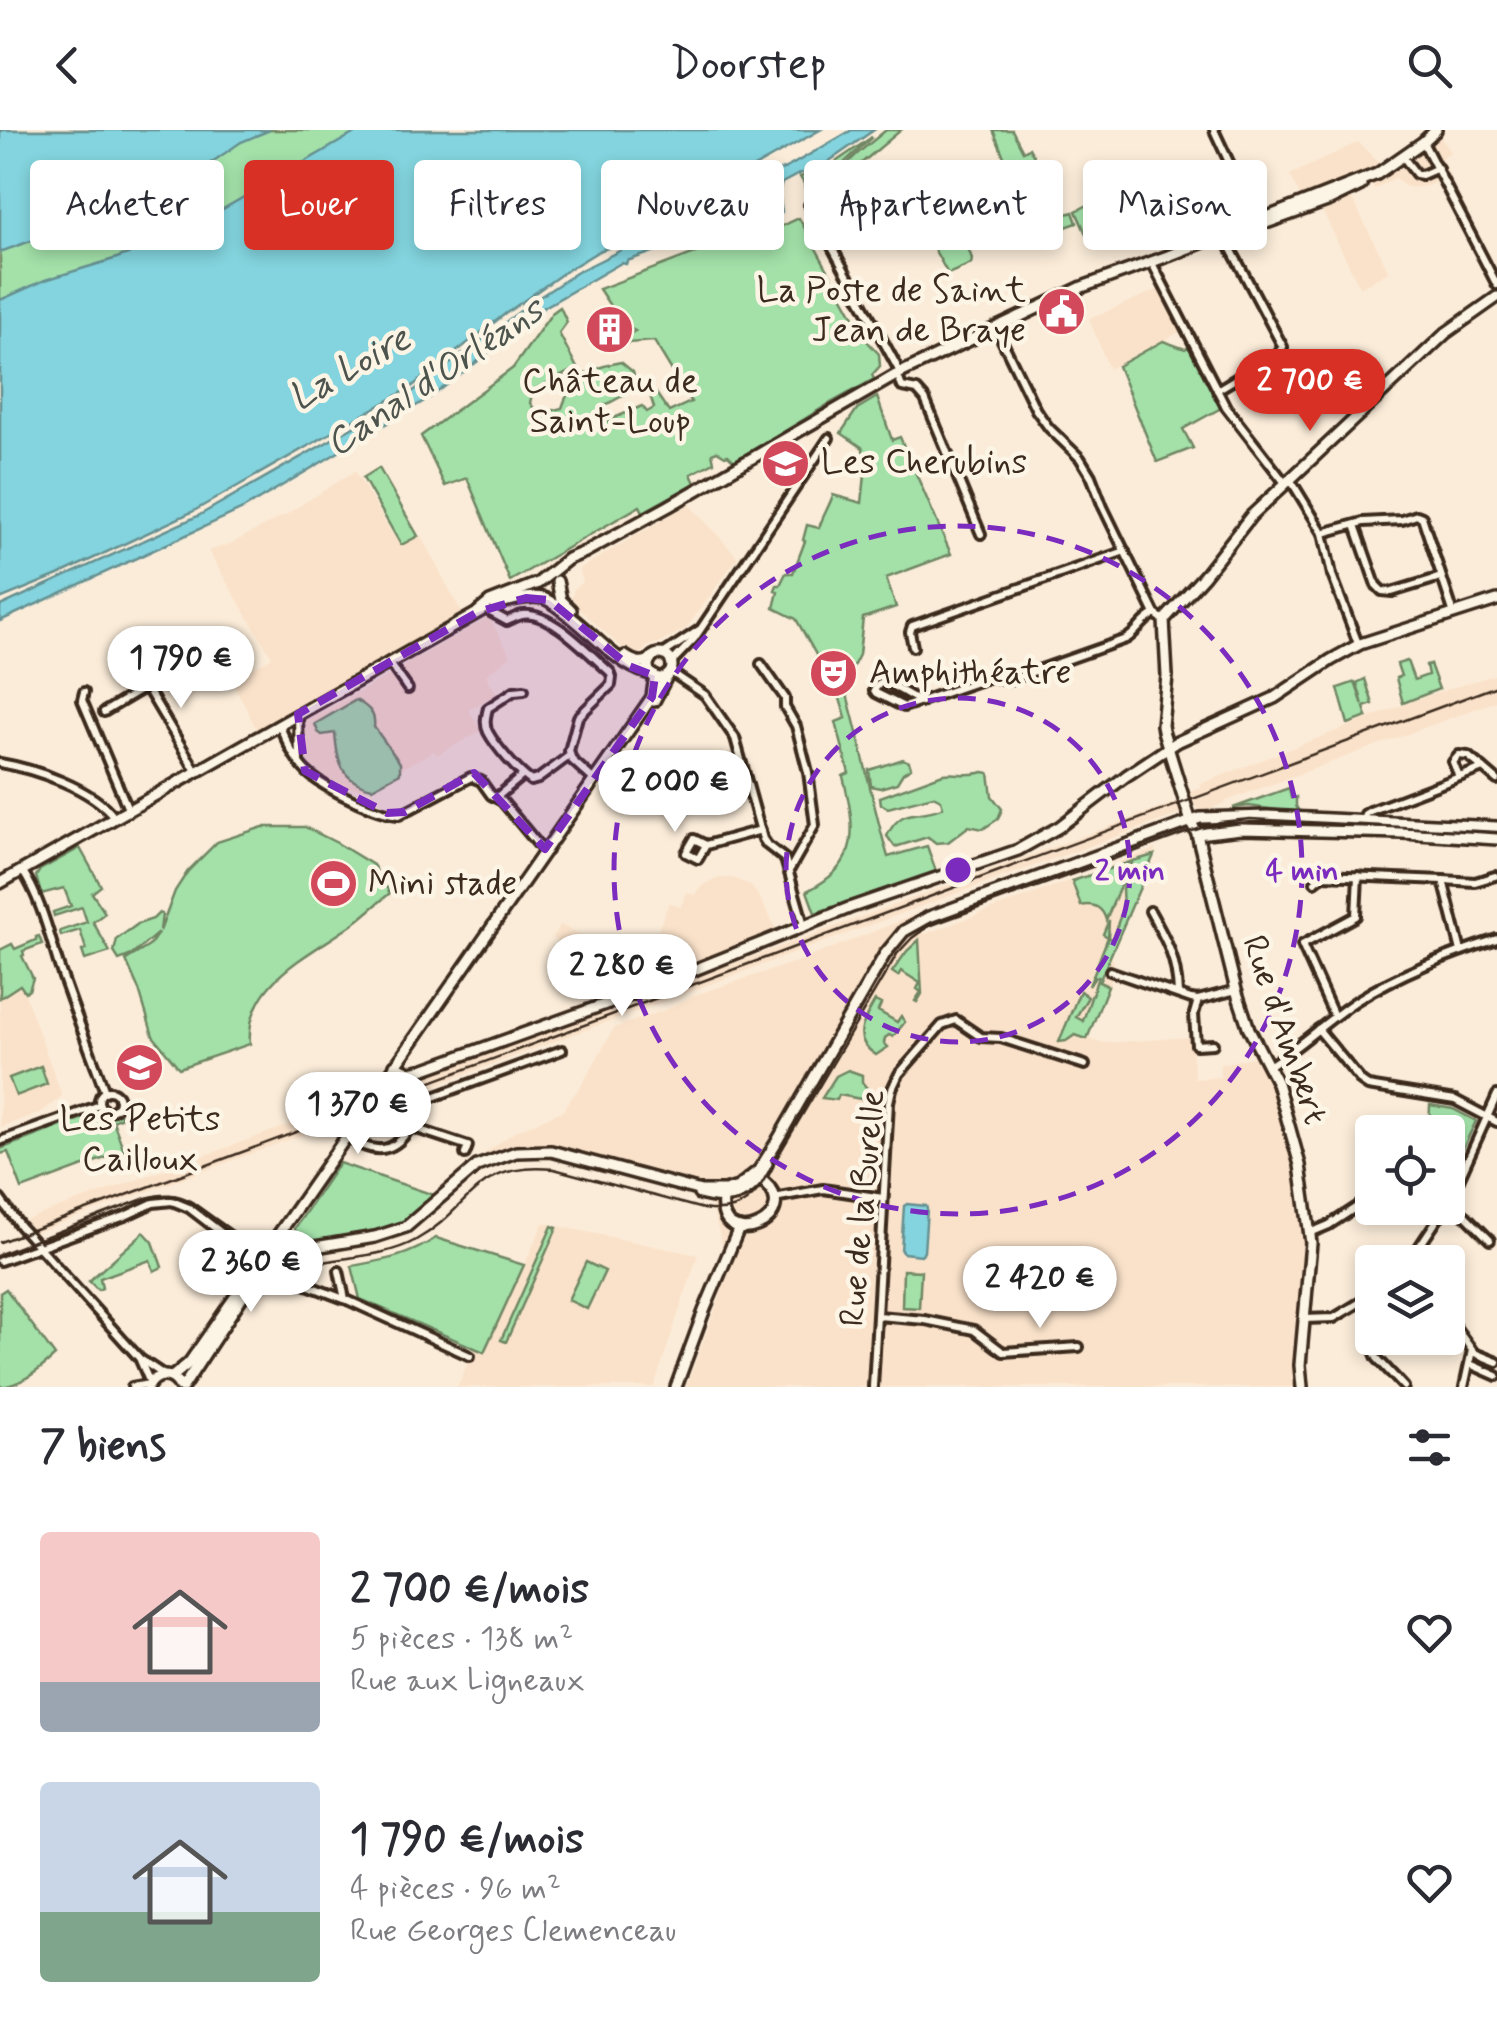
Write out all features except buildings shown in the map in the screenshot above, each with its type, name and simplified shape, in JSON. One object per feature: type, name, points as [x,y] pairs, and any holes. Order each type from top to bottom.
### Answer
[{"type":"main road","points":[[1267,219],[1377,174],[1404,159],[1416,145],[1424,144],[1439,130]]},
{"type":"main road","points":[[670,670],[652,674],[629,666],[537,590],[568,558],[720,477],[898,373],[1082,287],[1186,250]]},
{"type":"main road","points":[[1159,617],[1204,576],[1251,516],[1446,333],[1497,297]]},
{"type":"main road","points":[[548,581],[563,604],[624,656],[645,663],[663,654],[670,670],[659,694],[595,780]]},
{"type":"main road","points":[[0,883],[490,602],[548,581]]},
{"type":"main road","points":[[481,610],[520,598],[555,598],[559,593]]},
{"type":"main road","points":[[396,1066],[410,1072],[425,1069],[639,992],[804,924],[1018,850],[1059,827],[1177,742],[1274,698],[1360,644],[1497,600]]},
{"type":"main road","name":"Rue d'Ambert","points":[[1159,617],[1168,676],[1162,725],[1197,834],[1236,990],[1249,1029],[1269,1066],[1300,1165],[1310,1233],[1300,1365],[1302,1387]]},
{"type":"main road","points":[[168,1376],[182,1387],[347,1136],[652,696],[650,660]]},
{"type":"main road","points":[[264,1261],[286,1252],[406,1227],[477,1166],[516,1152],[551,1151],[724,1195],[757,1177],[885,954],[904,931],[930,917],[1200,818],[1363,820],[1497,828]]},
{"type":"main road","points":[[1197,834],[1240,829],[1497,839]]},
{"type":"main road","points":[[149,1385],[188,1363],[264,1261],[347,1136]]},
{"type":"main road","points":[[264,1261],[405,1232],[473,1173],[516,1155],[560,1157],[724,1195]]},
{"type":"main road","points":[[724,1195],[726,1218],[748,1230],[762,1225],[772,1212],[774,1198],[757,1177]]},
{"type":"main road","points":[[676,1387],[740,1228]]},
{"type":"main road","points":[[278,1240],[286,1252]]},
{"type":"street","points":[[1214,130],[1228,160]]},
{"type":"street","points":[[1424,144],[1497,285]]},
{"type":"street","points":[[1404,159],[1419,175],[1438,168]]},
{"type":"street","points":[[833,250],[902,387],[917,390],[925,399],[982,534]]},
{"type":"street","points":[[1217,390],[1283,348],[1231,250]]},
{"type":"street","points":[[1149,264],[1226,406],[1288,481],[1324,533],[1332,575],[1360,644]]},
{"type":"street","name":"Rue d'Ambert","points":[[996,328],[1036,410],[1080,458],[1091,476],[1159,617]]},
{"type":"street","points":[[804,924],[783,856],[765,843],[728,728],[701,691],[670,670],[829,438]]},
{"type":"street","points":[[792,447],[808,468]]},
{"type":"street","points":[[1324,533],[1363,522],[1422,517],[1454,614]]},
{"type":"street","points":[[1355,525],[1376,585],[1382,591],[1392,592],[1441,577]]},
{"type":"street","points":[[913,647],[912,626],[1125,550]]},
{"type":"street","points":[[481,610],[508,621],[524,615],[555,625],[612,677],[611,685],[577,720],[570,756],[535,780],[522,776],[488,732],[485,720],[493,704],[514,691],[524,690]]},
{"type":"street","points":[[921,702],[888,682],[880,683],[874,690],[904,708],[992,677],[1008,681],[1126,639],[1144,621],[1159,617]]},
{"type":"street","points":[[663,654],[700,629]]},
{"type":"street","points":[[104,712],[173,663],[168,656],[183,647]]},
{"type":"street","points":[[390,662],[408,689]]},
{"type":"street","points":[[760,664],[785,698],[784,707],[796,726],[815,818],[811,834],[789,870]]},
{"type":"street","points":[[135,668],[196,772]]},
{"type":"street","points":[[84,692],[82,700],[128,809]]},
{"type":"street","points":[[298,714],[299,762]]},
{"type":"street","points":[[279,724],[299,762],[327,786],[394,814],[405,812],[471,776],[546,850]]},
{"type":"street","points":[[1459,777],[1453,762],[1459,755],[1468,756],[1497,780]]},
{"type":"street","points":[[570,756],[595,780]]},
{"type":"street","points":[[0,763],[33,770],[66,784],[106,806],[114,817]]},
{"type":"street","points":[[1363,833],[1363,820],[1370,811],[1483,768]]},
{"type":"street","points":[[497,798],[522,776]]},
{"type":"street","points":[[706,845],[761,830]]},
{"type":"street","points":[[22,870],[42,913],[105,1092]]},
{"type":"street","points":[[1315,882],[1324,875],[1475,882],[1494,876]]},
{"type":"street","points":[[1334,1016],[1302,945],[1354,918],[1358,876]]},
{"type":"street","points":[[1443,880],[1461,951]]},
{"type":"street","points":[[1150,911],[1171,948],[1178,994]]},
{"type":"street","points":[[1269,1066],[1375,990],[1434,960],[1497,939]]},
{"type":"street","points":[[1110,971],[1198,1000],[1236,990]]},
{"type":"street","points":[[1198,1000],[1194,1014],[1196,1044],[1213,1044]]},
{"type":"street","name":"Rue de la Burelle","points":[[873,1387],[892,1089],[899,1074],[945,1022],[959,1020],[982,1037],[1001,1038],[1086,1066]]},
{"type":"street","points":[[1318,1028],[1368,1086],[1455,1100],[1497,1122]]},
{"type":"street","points":[[347,1136],[364,1146],[394,1146],[408,1135],[425,1100],[562,1050]]},
{"type":"street","points":[[105,1092],[116,1095],[117,1106],[110,1111],[100,1105],[100,1096],[105,1092]]},
{"type":"street","points":[[1465,1164],[1497,1095]]},
{"type":"street","points":[[0,1141],[100,1105]]},
{"type":"street","points":[[411,1128],[468,1146],[465,1154]]},
{"type":"street","points":[[774,1198],[823,1188],[883,1198]]},
{"type":"street","points":[[0,1198],[140,1359],[168,1376]]},
{"type":"street","points":[[0,1261],[147,1205],[172,1201],[264,1261],[470,1356]]},
{"type":"street","points":[[1310,1233],[1355,1208]]},
{"type":"street","points":[[1465,1215],[1490,1240]]},
{"type":"street","points":[[339,1272],[345,1299]]},
{"type":"street","points":[[1304,1320],[1334,1318],[1355,1306]]},
{"type":"street","points":[[878,1316],[974,1330],[1003,1352],[1079,1348]]},
{"type":"street","points":[[1465,1342],[1472,1352],[1497,1362]]},
{"type":"street","points":[[1464,1387],[1472,1352]]},
{"type":"street","points":[[1376,1355],[1404,1387]]},
{"type":"street","points":[[132,1387],[149,1385],[140,1359]]},
{"type":"street","points":[[1470,1364],[1497,1376]]},
{"type":"highlighted area","points":[[526,598],[549,600],[629,666],[655,676],[652,697],[545,849],[474,773],[405,812],[387,813],[305,771],[298,714],[478,612]]},
{"type":"shaded area","points":[[1426,131],[1439,135],[1451,152],[1441,158],[1450,176],[1412,188],[1395,178],[1351,196],[1389,272],[1360,288],[1321,208],[1302,201],[1290,175],[1358,142],[1380,164]]},
{"type":"shaded area","points":[[1159,289],[1182,331],[1109,369],[1089,319]]},
{"type":"shaded area","points":[[355,471],[400,547],[421,536],[462,613],[257,730],[232,681],[272,657],[208,551],[285,515]]},
{"type":"shaded area","points":[[689,504],[738,557],[686,629],[648,646],[639,656],[629,654],[578,608],[572,597],[583,581],[579,569]]},
{"type":"shaded area","points":[[489,617],[511,656],[486,675],[497,694],[469,710],[481,731],[437,755],[434,751],[365,789],[338,787],[305,761],[301,724],[386,677],[395,679],[403,675],[403,666]]},
{"type":"shaded area","points":[[1497,674],[1497,701],[1208,811],[1195,806],[1190,792],[1200,784],[1426,696]]},
{"type":"shaded area","points":[[1179,801],[1183,813],[374,1108],[386,1090]]},
{"type":"shaded area","points":[[1155,849],[1111,958],[1113,976],[1087,1038],[1105,1043],[1191,1037],[1195,1079],[1220,1077],[1220,1064],[1257,1056],[1278,1102],[1306,1231],[1299,1387],[686,1387],[729,1272],[707,1188],[544,1147],[515,1148],[486,1158],[481,1156],[516,1131],[564,1110],[614,1028],[912,916],[925,934]]},
{"type":"shaded area","points":[[719,878],[733,878],[750,885],[777,930],[614,996],[561,969],[572,949],[552,938],[560,925],[633,958],[647,959],[669,902],[680,907],[687,892],[694,895],[703,885]]},
{"type":"shaded area","points":[[22,986],[62,1096],[42,1112],[0,1127],[0,999]]},
{"type":"shaded area","points":[[367,1097],[354,1116],[34,1233],[25,1220]]},
{"type":"shaded area","points":[[543,1223],[698,1255],[654,1387],[457,1387],[474,1348],[485,1352]]},
{"type":"green space","points":[[0,130],[394,130],[333,160],[244,160],[244,203],[224,213],[224,160],[30,160],[30,250],[149,250],[0,323]]},
{"type":"green space","points":[[886,130],[901,130],[865,160],[851,160]]},
{"type":"green space","points":[[993,130],[1012,130],[1023,151],[1029,148],[1036,160],[1005,160]]},
{"type":"green space","points":[[872,137],[847,160],[839,160]]},
{"type":"green space","points":[[1063,207],[1067,214],[1073,212],[1077,223],[1063,228]]},
{"type":"green space","points":[[1083,207],[1083,227],[1076,211]]},
{"type":"green space","points":[[799,218],[804,227],[804,250],[817,250],[868,342],[879,354],[880,366],[872,375],[874,379],[735,462],[728,455],[712,453],[714,462],[691,474],[695,483],[643,512],[640,506],[510,581],[467,478],[445,486],[421,436],[513,368],[560,307],[567,322],[559,333],[577,368],[533,390],[530,403],[538,414],[562,408],[584,375],[621,362],[633,372],[637,388],[600,408],[605,422],[642,406],[647,412],[654,408],[650,395],[656,393],[669,412],[691,402],[654,341],[628,343],[626,336],[635,331],[622,324],[599,289],[703,250],[784,250],[784,225]]},
{"type":"green space","points":[[935,250],[969,250],[971,264],[948,274]]},
{"type":"green space","points":[[1163,341],[1189,347],[1221,408],[1183,429],[1193,448],[1157,462],[1118,366]]},
{"type":"green space","points":[[877,397],[892,440],[900,437],[951,554],[886,578],[896,607],[863,618],[859,655],[844,684],[888,857],[927,846],[936,871],[815,913],[807,891],[838,869],[850,842],[852,828],[843,776],[849,773],[836,722],[846,718],[836,686],[820,681],[820,662],[796,619],[774,608],[778,592],[775,590],[786,573],[793,573],[807,525],[819,528],[833,495],[862,503],[863,448],[841,433],[857,409]]},
{"type":"green space","points":[[379,468],[418,536],[401,545],[363,478]]},
{"type":"green space","points":[[1407,661],[1414,680],[1428,675],[1426,665],[1430,664],[1439,689],[1403,703],[1396,678],[1401,676],[1397,664]]},
{"type":"green space","points":[[1365,679],[1373,704],[1364,707],[1367,717],[1348,724],[1338,688],[1355,682],[1363,705],[1357,683]]},
{"type":"green space","points":[[356,700],[370,711],[374,727],[400,763],[400,773],[372,788],[347,775],[339,760],[335,733],[322,735],[315,724]]},
{"type":"green space","points":[[903,759],[911,768],[897,783],[880,788],[871,786],[869,770]]},
{"type":"green space","points":[[989,773],[992,796],[1002,809],[998,819],[983,829],[969,826],[948,842],[936,843],[928,837],[895,847],[887,836],[893,826],[905,816],[943,807],[941,800],[933,796],[888,808],[881,804],[880,797],[943,774]]},
{"type":"green space","points":[[1289,788],[1300,813],[1249,806],[1233,808]]},
{"type":"green space","points":[[263,827],[305,827],[337,843],[373,865],[390,893],[269,987],[251,1022],[250,1044],[179,1068],[153,1036],[126,960],[149,946],[158,933],[132,955],[119,960],[114,952],[117,939],[159,913],[160,931],[175,891],[188,871],[217,842]]},
{"type":"green space","points":[[80,848],[101,886],[92,893],[105,913],[93,922],[110,952],[85,960],[80,930],[61,936],[60,931],[87,922],[82,907],[54,916],[53,912],[71,906],[64,888],[41,894],[36,876]]},
{"type":"green space","points":[[1154,855],[1099,982],[1108,986],[1087,1039],[1075,1035],[1059,1042],[1080,991],[1088,997],[1076,1017],[1083,1021],[1098,977],[1089,986],[1108,937],[1103,934],[1109,920],[1108,938],[1112,939],[1123,909],[1122,889],[1133,861]]},
{"type":"green space","points":[[1130,862],[1106,920],[1097,907],[1081,906],[1072,881]]},
{"type":"green space","points":[[39,936],[42,944],[23,951],[22,956],[33,978],[29,990],[25,992],[20,985],[0,998],[0,950],[12,944],[15,949]]},
{"type":"green space","points":[[919,940],[922,994],[917,1002],[920,983],[901,971],[898,976],[892,972]]},
{"type":"green space","points":[[875,1001],[881,1004],[878,1011],[897,1022],[901,1016],[905,1022],[893,1037],[885,1038],[888,1047],[876,1055],[862,1036],[863,1023]]},
{"type":"green space","points":[[41,1066],[47,1084],[16,1096],[9,1078]]},
{"type":"green space","points":[[848,1070],[862,1075],[862,1082],[874,1097],[872,1101],[839,1095],[837,1100],[822,1098],[836,1076]]},
{"type":"green space","points":[[1430,1105],[1464,1115],[1430,1115]]},
{"type":"green space","points":[[99,1112],[119,1112],[122,1117],[113,1121],[124,1151],[22,1189],[8,1152],[0,1154],[0,1149]]},
{"type":"green space","points":[[1465,1115],[1476,1121],[1465,1144]]},
{"type":"green space","points":[[339,1163],[434,1195],[408,1220],[384,1230],[298,1244],[295,1228]]},
{"type":"green space","points":[[552,1226],[557,1228],[506,1342],[501,1340]]},
{"type":"green space","points":[[144,1232],[153,1242],[162,1267],[154,1271],[150,1260],[100,1278],[102,1288],[98,1290],[89,1281]]},
{"type":"green space","points":[[436,1238],[524,1265],[484,1352],[360,1299],[352,1266],[405,1254]]},
{"type":"green space","points":[[586,1262],[605,1271],[587,1309],[568,1300]]},
{"type":"green space","points":[[903,1270],[921,1271],[919,1308],[902,1307]]},
{"type":"green space","points":[[6,1289],[55,1356],[22,1380],[0,1387],[0,1293]]},
{"type":"water","points":[[270,130],[241,142],[215,160],[30,160],[30,241],[0,252],[0,132]]},
{"type":"water","name":"La Loire","points":[[360,130],[820,130],[766,160],[601,160],[602,250],[505,314],[410,388],[192,512],[0,599],[0,300],[45,280],[138,250],[224,250],[224,208],[244,197],[244,250],[394,250],[394,160],[308,160]]},
{"type":"water","points":[[852,130],[874,130],[831,160],[804,160],[804,173],[784,182],[786,168]]},
{"type":"water","name":"Canal d'Orléans","points":[[621,250],[658,250],[621,263],[543,308],[525,329],[431,397],[243,509],[0,621],[0,606],[198,516],[404,398],[579,271]]},
{"type":"water","points":[[907,1204],[927,1209],[921,1255],[901,1251]]},
{"type":"tram line","points":[[0,1254],[146,1198],[164,1195],[192,1202],[281,1263],[303,1265],[365,1256],[416,1240],[490,1180],[527,1168],[554,1169],[703,1209],[734,1208],[758,1190],[897,954],[929,926],[1220,822],[1250,819],[1497,832]]},
{"type":"railway","points":[[0,1242],[1497,686]]},
{"type":"place","name":"La Poste de Saint Jean de Braye","points":[[1061,311]]},
{"type":"place","name":"Château de Saint-Loup","points":[[610,330]]},
{"type":"place","name":"Les Cherubins","points":[[786,463]]},
{"type":"place","name":"Amphithéatre","points":[[834,673]]},
{"type":"place","name":"Mini stade","points":[[333,884]]},
{"type":"place","name":"Les Petits Cailloux","points":[[140,1068]]}]
